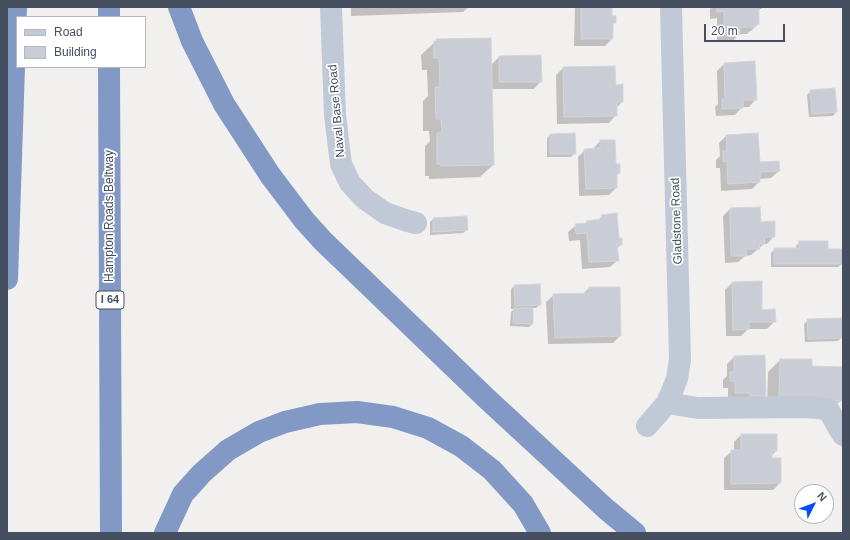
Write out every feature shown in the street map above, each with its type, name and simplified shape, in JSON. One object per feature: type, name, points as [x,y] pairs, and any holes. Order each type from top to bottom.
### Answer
[{"type":"highway","points":[[7,278],[16,7]]},
{"type":"highway","points":[[179,7],[192,41],[224,104],[270,175],[304,220],[323,241],[474,386],[588,492],[635,533]]},
{"type":"highway","name":"Hampton Roads Beltway","points":[[109,68],[111,533]]},
{"type":"highway","points":[[165,533],[183,494],[202,473],[228,450],[259,432],[285,422],[320,414],[357,412],[393,417],[428,428],[461,446],[492,470],[523,504],[540,533]]},
{"type":"highway","points":[[588,492],[609,533]]},
{"type":"street","name":"Naval Base Road","points":[[331,7],[335,115],[341,164],[350,183],[364,199],[385,213],[416,223]]},
{"type":"street","name":"Gladstone Road","points":[[647,426],[666,403],[677,379],[680,359],[671,7]]},
{"type":"street","points":[[666,403],[698,408],[805,407],[828,409],[843,435]]},
{"type":"building","points":[[581,7],[612,7],[612,16],[616,16],[616,23],[613,23],[613,39],[581,39]]},
{"type":"building","points":[[717,7],[759,7],[759,24],[755,24],[755,27],[740,27],[740,35],[724,35],[724,11],[717,12]]},
{"type":"building","points":[[491,38],[494,165],[441,166],[441,164],[437,164],[437,133],[442,132],[441,119],[436,119],[435,87],[440,87],[439,58],[434,58],[434,41],[436,41],[436,39]]},
{"type":"building","points":[[541,55],[542,82],[499,82],[499,56]]},
{"type":"building","points":[[755,61],[757,100],[743,100],[743,108],[722,109],[722,99],[725,99],[724,63]]},
{"type":"building","points":[[615,66],[616,85],[623,84],[623,102],[617,103],[617,116],[564,117],[563,67]]},
{"type":"building","points":[[835,88],[837,112],[812,114],[810,90]]},
{"type":"building","points":[[575,133],[576,154],[550,154],[550,134]]},
{"type":"building","points":[[758,133],[760,162],[779,161],[780,171],[760,172],[760,182],[728,184],[727,161],[723,162],[723,151],[727,151],[726,135]]},
{"type":"building","points":[[600,140],[615,140],[616,164],[620,164],[620,173],[617,174],[617,188],[586,189],[584,149],[600,148]]},
{"type":"building","points":[[760,207],[761,222],[775,221],[775,237],[764,237],[765,244],[759,244],[760,249],[746,249],[747,256],[731,256],[730,208]]},
{"type":"building","points":[[617,213],[619,238],[622,238],[622,245],[617,245],[619,261],[589,262],[587,233],[576,234],[575,224],[587,223],[586,221],[602,219],[601,215]]},
{"type":"building","points":[[467,216],[468,230],[433,232],[433,218]]},
{"type":"building","points":[[799,241],[828,241],[828,249],[843,249],[843,264],[774,264],[774,248],[799,248]]},
{"type":"building","points":[[762,281],[762,310],[775,309],[776,322],[749,322],[749,329],[733,330],[732,282]]},
{"type":"building","points":[[540,284],[541,305],[515,306],[514,285]]},
{"type":"building","points":[[589,287],[620,287],[621,336],[555,338],[553,294],[589,293]]},
{"type":"building","points":[[514,308],[533,308],[533,324],[513,323]]},
{"type":"building","points":[[842,318],[842,338],[808,339],[807,319]]},
{"type":"building","points":[[765,355],[766,396],[750,396],[750,393],[735,393],[735,381],[730,381],[730,372],[734,372],[734,356]]},
{"type":"building","points":[[780,359],[812,359],[812,366],[842,367],[842,401],[779,400]]},
{"type":"building","points":[[741,434],[777,434],[777,451],[772,451],[772,458],[781,458],[781,483],[731,484],[731,450],[741,450]]}]
